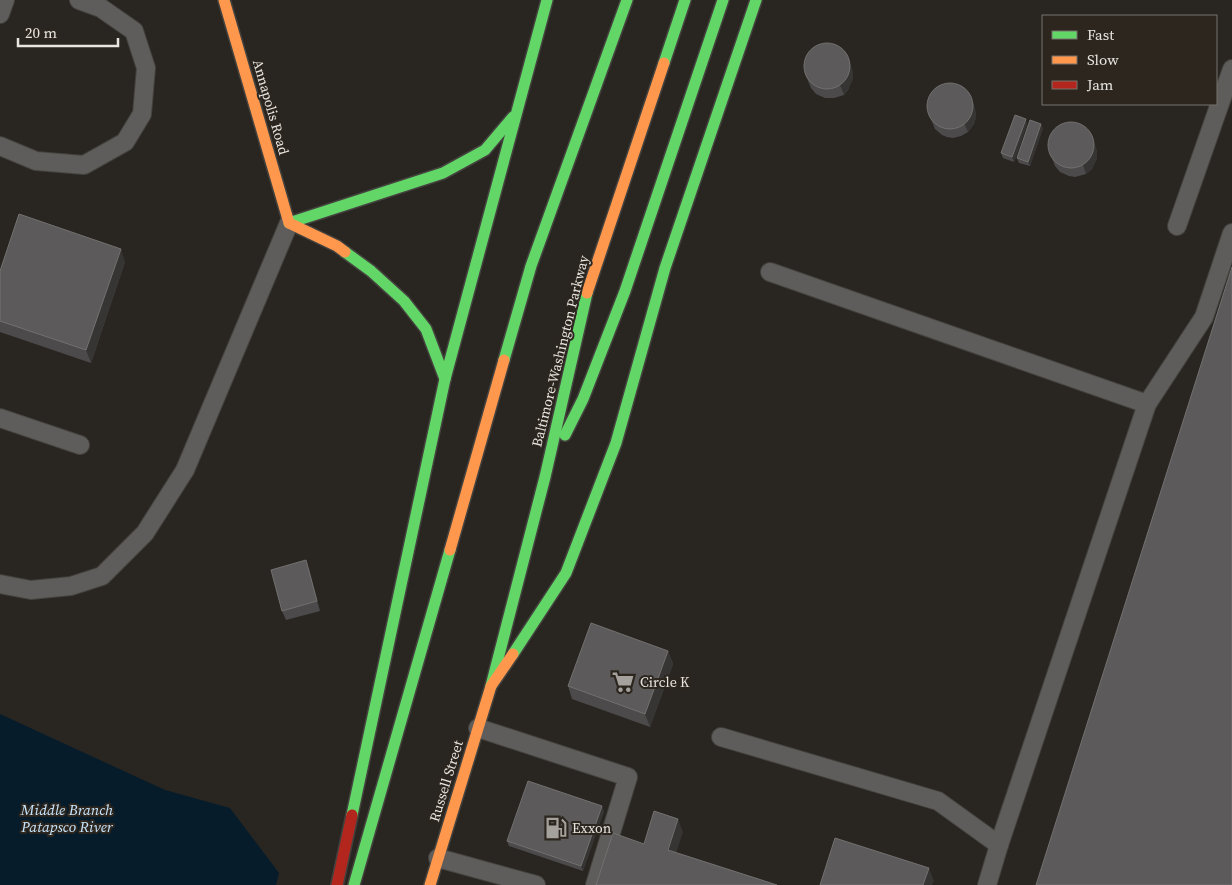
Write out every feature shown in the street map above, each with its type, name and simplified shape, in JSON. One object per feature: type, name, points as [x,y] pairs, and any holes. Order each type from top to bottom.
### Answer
[{"type":"main road","name":"Annapolis Road","points":[[224,0],[289,223]]},
{"type":"main road","points":[[337,885],[445,379],[547,0]]},
{"type":"main road","points":[[354,885],[531,266],[627,0]]},
{"type":"main road","name":"Baltimore-Washington Parkway","points":[[491,686],[545,477],[589,284],[685,0]]},
{"type":"main road","points":[[545,477],[583,399],[625,291],[723,0]]},
{"type":"main road","points":[[491,686],[566,573],[616,443],[665,268],[756,0]]},
{"type":"main road","points":[[289,223],[443,173],[485,150],[517,112]]},
{"type":"main road","points":[[289,223],[337,246],[371,271],[404,301],[426,329],[445,379]]},
{"type":"main road","name":"Russell Street","points":[[430,885],[491,686]]},
{"type":"lane","points":[[0,14],[5,0]]},
{"type":"lane","points":[[0,146],[36,161],[84,165],[125,142],[142,114],[146,68],[134,30],[101,8],[79,0]]},
{"type":"lane","points":[[1177,226],[1232,69]]},
{"type":"lane","points":[[0,584],[31,590],[70,586],[102,576],[145,532],[185,470],[289,223]]},
{"type":"lane","points":[[987,885],[1146,404],[1204,317],[1232,233]]},
{"type":"lane","points":[[770,272],[1146,404]]},
{"type":"lane","points":[[0,418],[80,445]]},
{"type":"lane","points":[[478,728],[628,777],[595,885]]},
{"type":"lane","points":[[721,737],[938,801],[999,845]]},
{"type":"lane","points":[[438,858],[536,885]]},
{"type":"water","name":"Middle Branch Patapsco River","points":[[0,714],[165,790],[230,808],[279,873],[276,885],[0,885]]},
{"type":"building","points":[[827,43],[840,47],[846,53],[850,66],[846,79],[840,85],[827,89],[814,85],[808,79],[804,66],[808,53],[814,47]]},
{"type":"building","points":[[950,83],[963,87],[969,93],[973,106],[969,119],[963,125],[950,129],[937,125],[931,119],[927,106],[931,93],[937,87]]},
{"type":"building","points":[[1015,115],[1026,119],[1012,157],[1001,153]]},
{"type":"building","points":[[1030,120],[1041,124],[1028,162],[1017,158]]},
{"type":"building","points":[[1071,122],[1084,126],[1090,132],[1094,145],[1090,158],[1084,164],[1071,168],[1058,164],[1052,158],[1048,145],[1052,132],[1058,126]]},
{"type":"building","points":[[19,214],[121,249],[86,350],[0,321],[0,271]]},
{"type":"building","points":[[1232,267],[1232,885],[1036,885]]},
{"type":"building","points":[[306,560],[317,601],[282,611],[271,570]]},
{"type":"building","name":"Circle K","points":[[591,623],[668,651],[645,714],[568,686]]},
{"type":"building","name":"Exxon","points":[[528,781],[602,806],[581,866],[507,841]]},
{"type":"building","points":[[654,811],[678,819],[668,850],[777,885],[596,885],[613,833],[644,844]]},
{"type":"building","points":[[835,838],[929,868],[923,885],[820,885]]},
{"type":"traffic: fast","points":[[445,379],[547,0]]},
{"type":"traffic: fast","points":[[504,360],[531,266],[627,0]]},
{"type":"traffic: fast","points":[[664,63],[685,0]]},
{"type":"traffic: fast","points":[[565,435],[583,399],[625,291],[723,0]]},
{"type":"traffic: fast","points":[[513,654],[566,573],[616,443],[665,268],[756,0]]},
{"type":"traffic: fast","points":[[289,223],[443,173],[485,150],[513,117]]},
{"type":"traffic: fast","points":[[345,252],[371,271],[404,301],[426,329],[445,379],[352,815]]},
{"type":"traffic: fast","points":[[491,686],[545,477],[587,293]]},
{"type":"traffic: fast","points":[[354,885],[450,550]]},
{"type":"traffic: slow","points":[[224,0],[289,223],[337,246],[345,252]]},
{"type":"traffic: slow","points":[[587,293],[664,63]]},
{"type":"traffic: slow","points":[[450,550],[504,360]]},
{"type":"traffic: slow","points":[[430,885],[491,686],[513,654]]},
{"type":"traffic: jam","points":[[337,885],[352,815]]},
{"type":"place","name":"Circle K","points":[[623,682]]},
{"type":"place","name":"Exxon","points":[[556,828]]}]
